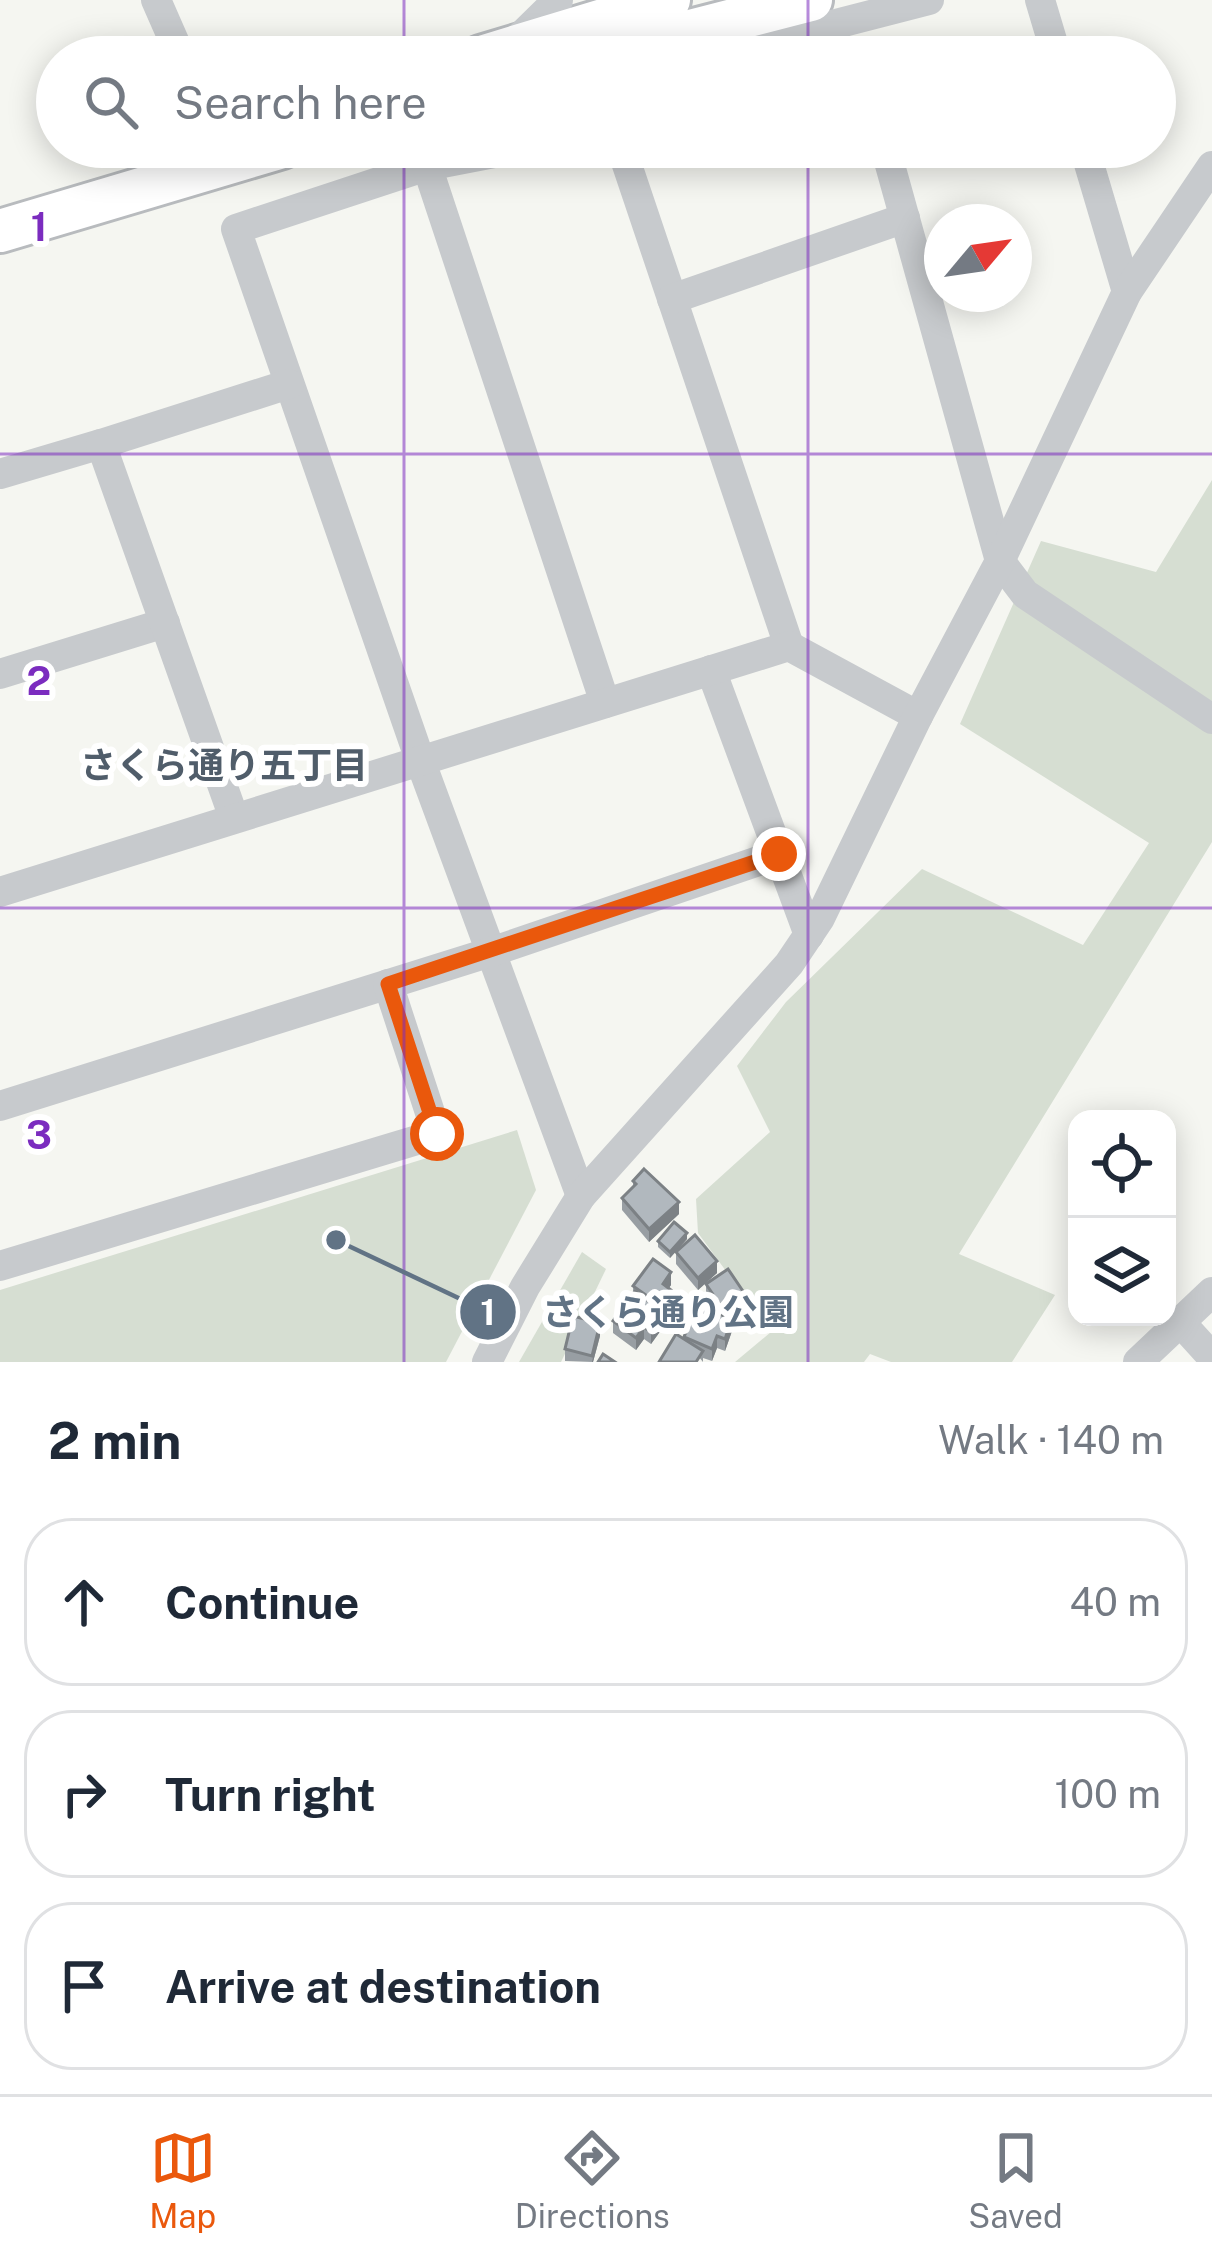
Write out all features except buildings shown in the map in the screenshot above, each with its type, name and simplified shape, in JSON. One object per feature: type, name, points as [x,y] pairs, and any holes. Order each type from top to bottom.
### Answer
[{"type":"highway","points":[[550,36],[669,0]]},
{"type":"highway","points":[[700,36],[817,14]]},
{"type":"highway","points":[[0,203],[116,168]]},
{"type":"highway","points":[[0,231],[212,168]]},
{"type":"street","points":[[156,0],[172,36]]},
{"type":"street","points":[[515,36],[559,0]]},
{"type":"street","points":[[761,36],[817,14],[928,0]]},
{"type":"street","points":[[1040,0],[1051,36]]},
{"type":"street","points":[[487,1362],[525,1287],[581,1196],[789,964],[808,935],[1000,561],[1127,292],[1212,166]]},
{"type":"street","points":[[421,168],[236,230],[421,760],[581,1196]]},
{"type":"street","points":[[428,168],[605,703]]},
{"type":"street","points":[[628,168],[789,646],[918,716]]},
{"type":"street","points":[[891,168],[1000,561],[1025,594],[1212,719]]},
{"type":"street","points":[[1090,168],[1127,292]]},
{"type":"street","points":[[673,299],[905,218]]},
{"type":"street","points":[[0,474],[290,384]]},
{"type":"street","points":[[101,444],[234,818]]},
{"type":"street","points":[[0,674],[165,623]]},
{"type":"street","points":[[0,892],[789,646]]},
{"type":"street","points":[[711,670],[808,935]]},
{"type":"street","points":[[0,1106],[491,952],[779,854]]},
{"type":"street","points":[[0,1266],[437,1134],[388,984]]},
{"type":"street","points":[[1138,1362],[1212,1292]]},
{"type":"street","points":[[1182,1324],[1212,1357]]},
{"type":"shaded area","points":[[1212,480],[1212,842],[959,1254],[1055,1295],[1012,1362],[891,1362],[870,1354],[864,1362],[735,1362],[771,1332],[698,1233],[696,1199],[770,1132],[737,1066],[786,1002],[922,869],[1083,945],[1149,843],[960,724],[1041,541],[1156,572]]},
{"type":"shaded area","points":[[517,1130],[536,1190],[446,1362],[0,1362],[0,1290]]},
{"type":"shaded area","points":[[582,1252],[606,1269],[561,1362],[519,1362]]},
{"type":"place","name":"さくら通り公園","points":[[336,1240]]},
{"type":"district","name":"さくら通り五丁目","points":[[224,765]]},
{"type":"route","points":[[437,1134],[388,984],[779,854]]}]
